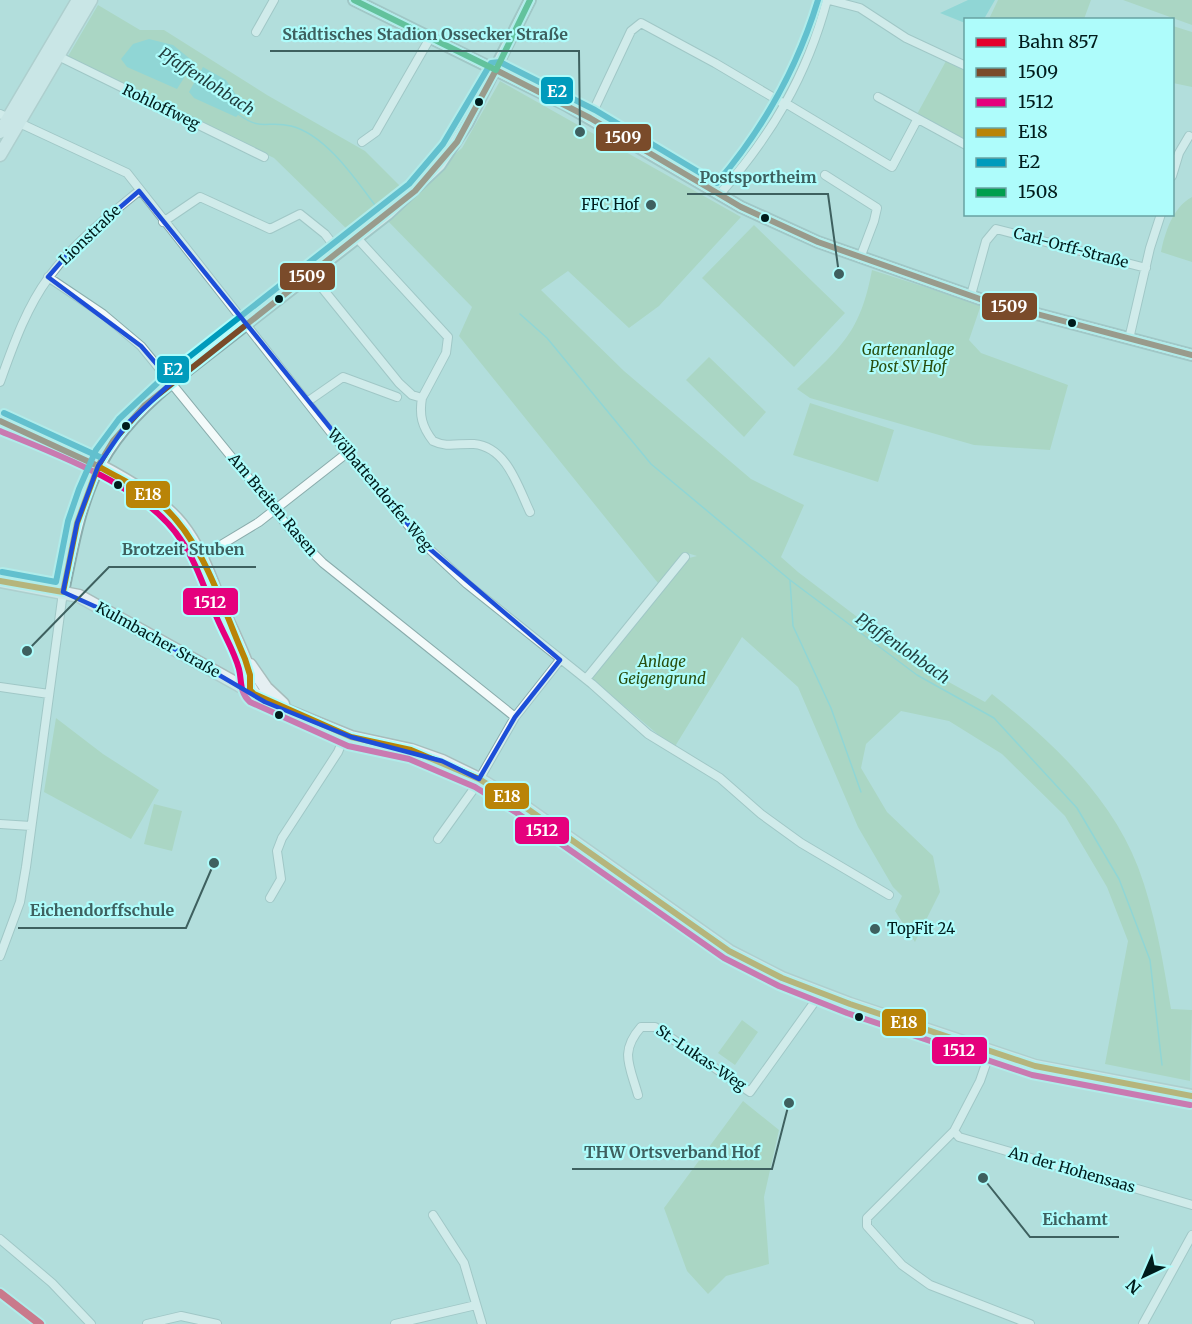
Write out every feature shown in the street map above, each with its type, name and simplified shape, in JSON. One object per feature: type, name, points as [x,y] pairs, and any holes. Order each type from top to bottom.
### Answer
[{"type":"main road","points":[[0,155],[9,119],[78,0]]},
{"type":"main road","points":[[0,132],[58,57],[91,0]]},
{"type":"main road","points":[[0,422],[98,466],[139,489],[172,514],[191,538],[201,557],[248,668],[249,686],[254,694]]},
{"type":"main road","name":"Kulmbacher Straße","points":[[0,581],[63,592],[94,603],[254,694],[295,714],[345,735],[411,750],[442,761],[479,779],[522,806],[729,951],[762,969],[821,993],[990,1052],[1085,1077],[1192,1096]]},
{"type":"main road","points":[[235,638],[266,688],[295,714]]},
{"type":"street","points":[[256,32],[274,0]]},
{"type":"street","points":[[354,0],[590,118],[719,195],[773,222],[860,258],[971,295],[1192,355]]},
{"type":"street","points":[[0,956],[20,902],[63,592],[77,523],[98,466],[126,425],[172,382],[384,217],[440,165],[462,134],[530,0]]},
{"type":"street","points":[[719,195],[765,139],[787,104],[817,38],[828,0],[860,8],[906,38],[964,65]]},
{"type":"street","points":[[590,118],[631,31],[641,23],[716,63],[892,166],[917,120]]},
{"type":"street","points":[[362,142],[376,132],[430,38]]},
{"type":"street","name":"Rohloffweg","points":[[58,57],[264,157]]},
{"type":"street","points":[[878,97],[964,144]]},
{"type":"street","name":"Wölbattendorfer Weg","points":[[9,119],[127,172],[163,222],[347,453],[424,544],[467,584],[586,679],[648,735],[720,778],[761,814],[801,843],[889,895]]},
{"type":"street","points":[[1174,168],[1176,152],[1189,136]]},
{"type":"street","points":[[825,175],[877,207],[860,258]]},
{"type":"street","name":"Lionstraße","points":[[0,382],[22,326],[48,277],[81,240],[139,191]]},
{"type":"street","points":[[163,222],[200,197],[270,229],[300,214],[325,234],[338,251]]},
{"type":"street","name":"Carl-Orff-Straße","points":[[1129,339],[1160,216]]},
{"type":"street","name":"Carl-Orff-Straße","points":[[971,295],[986,242],[996,230],[1146,268]]},
{"type":"street","points":[[357,238],[442,327],[451,341],[422,398],[419,411],[422,425],[433,441],[450,446],[473,444],[489,448],[506,464],[530,512]]},
{"type":"street","points":[[310,273],[399,383],[412,396],[422,398]]},
{"type":"street","name":"Am Breiten Rasen","points":[[48,277],[103,314],[141,346],[304,545],[344,581],[515,717]]},
{"type":"street","points":[[307,402],[343,377],[397,397]]},
{"type":"street","points":[[201,557],[234,539],[347,453]]},
{"type":"street","points":[[586,679],[685,557]]},
{"type":"street","points":[[438,839],[479,779],[515,717],[560,660]]},
{"type":"street","points":[[0,687],[49,694]]},
{"type":"street","points":[[270,898],[281,879],[277,851],[282,838],[338,752],[345,735]]},
{"type":"street","points":[[0,824],[31,826]]},
{"type":"street","name":"St.-Lukas-Weg","points":[[638,1095],[627,1053],[628,1044],[641,1027],[655,1027],[750,1092],[821,993]]},
{"type":"street","points":[[990,1052],[980,1081],[954,1131],[867,1218],[867,1226],[902,1265],[930,1285],[1030,1324]]},
{"type":"street","name":"An der Hohensaas","points":[[954,1131],[958,1137],[1192,1205]]},
{"type":"street","points":[[433,1215],[464,1263],[482,1324]]},
{"type":"street","points":[[1143,1324],[1192,1235]]},
{"type":"street","points":[[0,1239],[52,1283],[91,1324]]},
{"type":"street","points":[[395,1324],[476,1305]]},
{"type":"street","points":[[147,1324],[163,1318],[182,1316],[217,1324]]},
{"type":"highlighted area","points":[[139,191],[424,544],[560,660],[515,717],[479,779],[442,761],[351,737],[265,702],[125,620],[63,592],[77,523],[98,466],[126,425],[172,382],[141,346],[48,277],[74,247]]},
{"type":"green space","points":[[998,0],[1091,0],[1084,18],[989,18]]},
{"type":"green space","points":[[1123,0],[1192,0],[1192,25]]},
{"type":"green space","name":"Anlage Geigengrund","points":[[98,5],[140,30],[164,30],[267,95],[365,151],[408,194],[462,148],[500,81],[741,217],[659,306],[629,328],[568,271],[541,290],[624,371],[751,479],[804,505],[781,557],[927,670],[985,702],[992,694],[1057,750],[1077,771],[1112,816],[1138,867],[1154,919],[1171,1009],[1192,1010],[1190,1081],[1105,1064],[1128,941],[1107,887],[1065,816],[1002,754],[949,721],[901,711],[866,744],[861,768],[887,812],[933,856],[940,892],[915,942],[895,911],[902,896],[893,887],[858,827],[798,687],[742,637],[674,748],[591,678],[689,558],[697,556],[684,552],[658,583],[459,336],[472,307],[382,215],[353,235],[274,158],[67,58]]},
{"type":"green space","points":[[1174,26],[1192,32],[1192,87],[1174,83]]},
{"type":"green space","points":[[946,61],[964,70],[964,143],[916,116]]},
{"type":"green space","points":[[1192,197],[1192,262],[1161,252],[1175,214],[1185,201]]},
{"type":"green space","points":[[754,225],[845,313],[794,367],[702,278]]},
{"type":"green space","name":"Gartenanlage Post SV Hof","points":[[872,270],[981,305],[969,340],[981,353],[1068,385],[1050,450],[974,445],[810,398],[797,389],[847,337],[862,309]]},
{"type":"green space","points":[[709,357],[766,412],[744,437],[686,380]]},
{"type":"green space","points":[[810,403],[894,430],[878,482],[793,455]]},
{"type":"green space","points":[[56,718],[103,754],[159,790],[131,839],[44,792]]},
{"type":"green space","points":[[154,804],[182,811],[172,851],[144,844]]},
{"type":"green space","points":[[742,1020],[758,1032],[735,1065],[718,1053]]},
{"type":"green space","points":[[743,1101],[779,1130],[764,1197],[769,1264],[726,1276],[708,1294],[687,1271],[664,1208]]},
{"type":"water","points":[[968,0],[995,0],[985,18],[964,18],[964,23],[940,13]]},
{"type":"water","points":[[149,39],[173,45],[194,62],[177,89],[127,67],[121,59],[133,44]]},
{"type":"water","points":[[203,67],[226,80],[245,108],[236,117],[194,98],[189,92]]},
{"type":"waterway","name":"Pfaffenlohbach","points":[[238,114],[253,123],[283,124],[305,131],[330,150],[381,213]]},
{"type":"waterway","name":"Pfaffenlohbach","points":[[520,314],[547,338],[651,464],[790,580],[917,675],[994,718],[1077,808],[1119,879],[1150,960],[1162,1065]]},
{"type":"waterway","points":[[790,580],[793,626],[831,708],[861,792]]},
{"type":"rail line","name":"857","points":[[0,1293],[40,1324]]},
{"type":"transit line","name":"1508","points":[[354,0],[496,70]]},
{"type":"transit line","name":"1508","points":[[496,70],[530,0]]},
{"type":"transit line","name":"E2","points":[[2,572],[56,582],[68,521],[79,489],[96,450],[119,419],[166,375],[409,184],[443,144],[491,63],[500,62],[595,110],[717,183],[750,141],[777,97],[800,50],[818,0]]},
{"type":"transit line","name":"1509","points":[[496,70],[590,118],[741,207],[818,242],[980,299],[1192,355]]},
{"type":"transit line","name":"1509","points":[[98,466],[113,441],[145,405],[415,191],[457,142],[496,70]]},
{"type":"transit line","name":"E2","points":[[4,413],[102,458]]},
{"type":"transit line","name":"1509","points":[[0,421],[98,466]]},
{"type":"transit line","name":"1512","points":[[0,431],[99,474],[124,488],[166,521],[193,560],[235,658],[242,690],[250,702],[348,746],[409,759],[475,787],[517,813],[724,958],[779,986],[847,1013],[1032,1075],[1190,1105]]},
{"type":"transit line","name":"E18","points":[[0,581],[63,592],[77,523],[98,466],[155,499],[190,538],[220,598],[245,659],[250,675],[250,690],[254,694],[351,737],[411,750],[479,779],[522,805],[729,951],[782,978],[850,1004],[1035,1066],[1192,1096]]},
{"type":"place","name":"Städtisches Stadion Ossecker Straße","points":[[580,132]]},
{"type":"place","name":"FFC Hof","points":[[651,205]]},
{"type":"place","name":"Postsportheim","points":[[839,274]]},
{"type":"place","name":"Brotzeit Stuben","points":[[27,651]]},
{"type":"place","name":"Eichendorffschule","points":[[214,863]]},
{"type":"place","name":"TopFit 24","points":[[875,929]]},
{"type":"place","name":"THW Ortsverband Hof","points":[[789,1103]]},
{"type":"place","name":"Eichamt","points":[[983,1178]]}]
